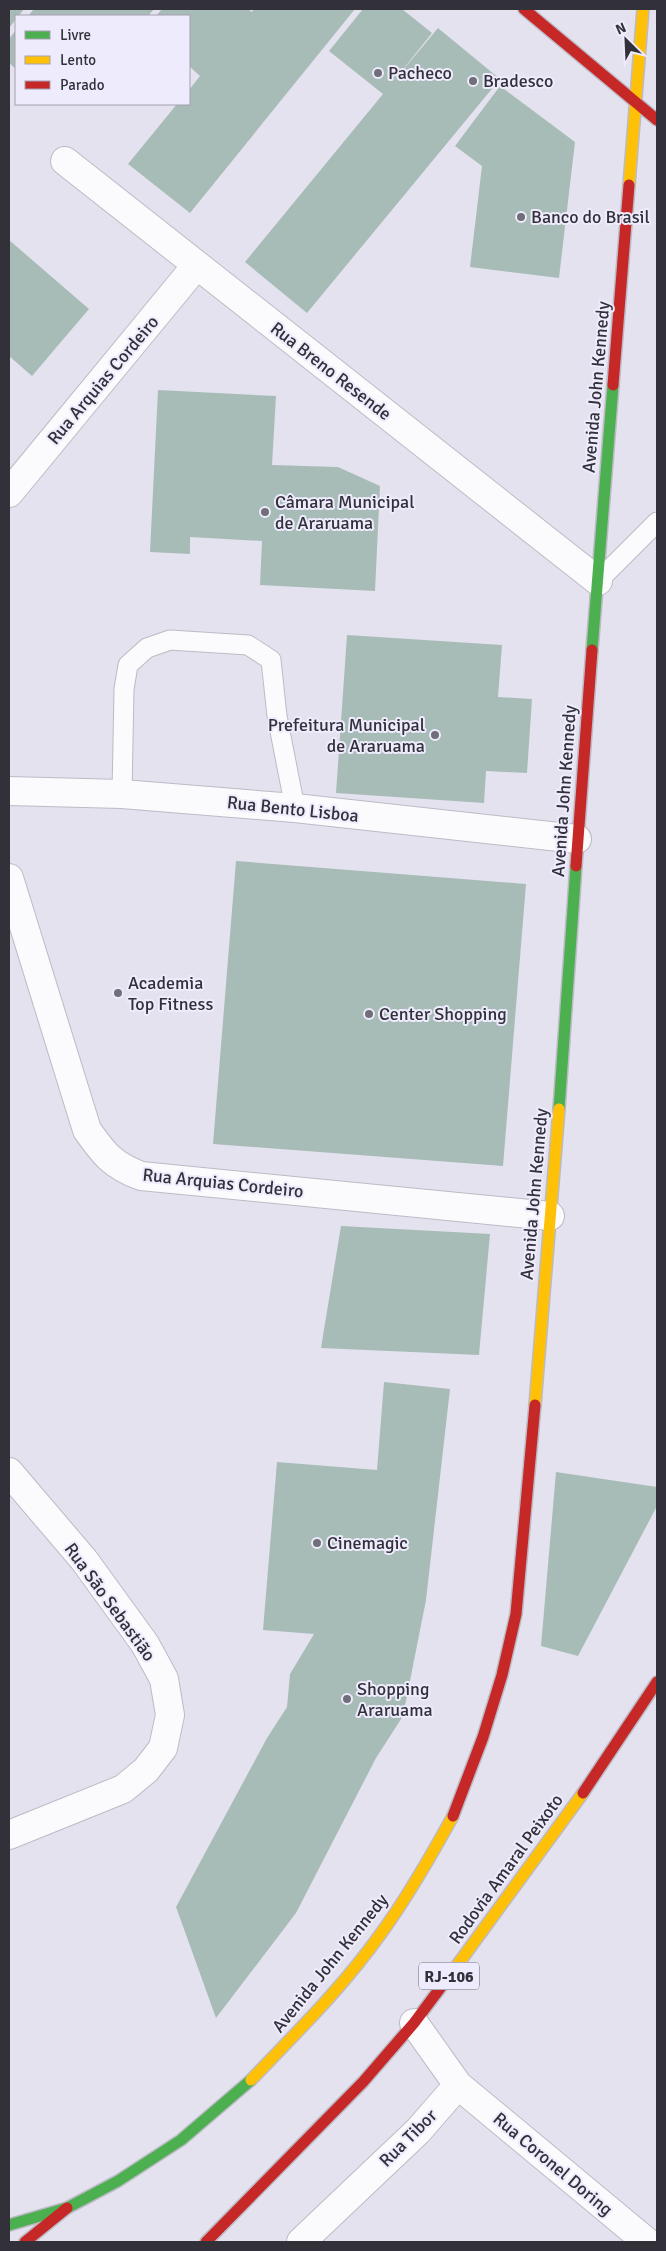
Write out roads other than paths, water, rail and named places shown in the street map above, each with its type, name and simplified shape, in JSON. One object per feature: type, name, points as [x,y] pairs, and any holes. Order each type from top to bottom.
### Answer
[{"type":"main road","points":[[524,9],[657,120]]},
{"type":"main road","name":"Avenida John Kennedy","points":[[67,2208],[118,2181],[180,2140],[249,2083],[318,2010],[381,1934],[421,1875],[455,1812],[484,1737],[502,1676],[516,1614],[568,1005],[577,839],[643,9]]},
{"type":"main road","name":"Rodovia Amaral Peixoto","points":[[206,2242],[363,2082],[414,2023],[525,1875],[610,1755],[657,1682]]},
{"type":"main road","points":[[9,2225],[67,2208]]},
{"type":"main road","points":[[25,2242],[67,2208]]},
{"type":"street","name":"Rua Breno Resende","points":[[65,161],[598,581]]},
{"type":"street","name":"Rua Arquias Cordeiro","points":[[9,493],[196,266]]},
{"type":"street","name":"Rua Bento Lisboa","points":[[9,791],[122,794],[295,808],[577,839]]},
{"type":"street","name":"Rua Arquias Cordeiro","points":[[9,878],[87,1130],[104,1153],[121,1168],[141,1176],[550,1216]]},
{"type":"street","name":"Rua São Sebastião","points":[[9,1835],[123,1789],[146,1770],[163,1748],[170,1715],[164,1679],[145,1644],[84,1560],[14,1490]]},
{"type":"street","points":[[414,2023],[458,2085]]},
{"type":"street","name":"Rua Tibor","points":[[301,2242],[418,2131],[458,2085]]},
{"type":"street","name":"Rua Coronel Doring","points":[[458,2085],[647,2242]]},
{"type":"lane","points":[[598,581],[657,522]]},
{"type":"lane","points":[[122,794],[124,689],[128,665],[147,648],[170,640],[248,645],[271,660],[277,716],[295,808]]},
{"type":"place","name":"Pacheco","points":[[378,73]]},
{"type":"place","name":"Bradesco","points":[[473,81]]},
{"type":"place","name":"Banco do Brasil","points":[[521,217]]},
{"type":"place","name":"Câmara Municipal de Araruama","points":[[265,512]]},
{"type":"place","name":"Prefeitura Municipal de Araruama","points":[[435,735]]},
{"type":"place","name":"Academia Top Fitness","points":[[118,993]]},
{"type":"place","name":"Center Shopping","points":[[369,1014]]},
{"type":"place","name":"Cinemagic","points":[[317,1543]]},
{"type":"place","name":"Shopping Araruama","points":[[347,1699]]}]
